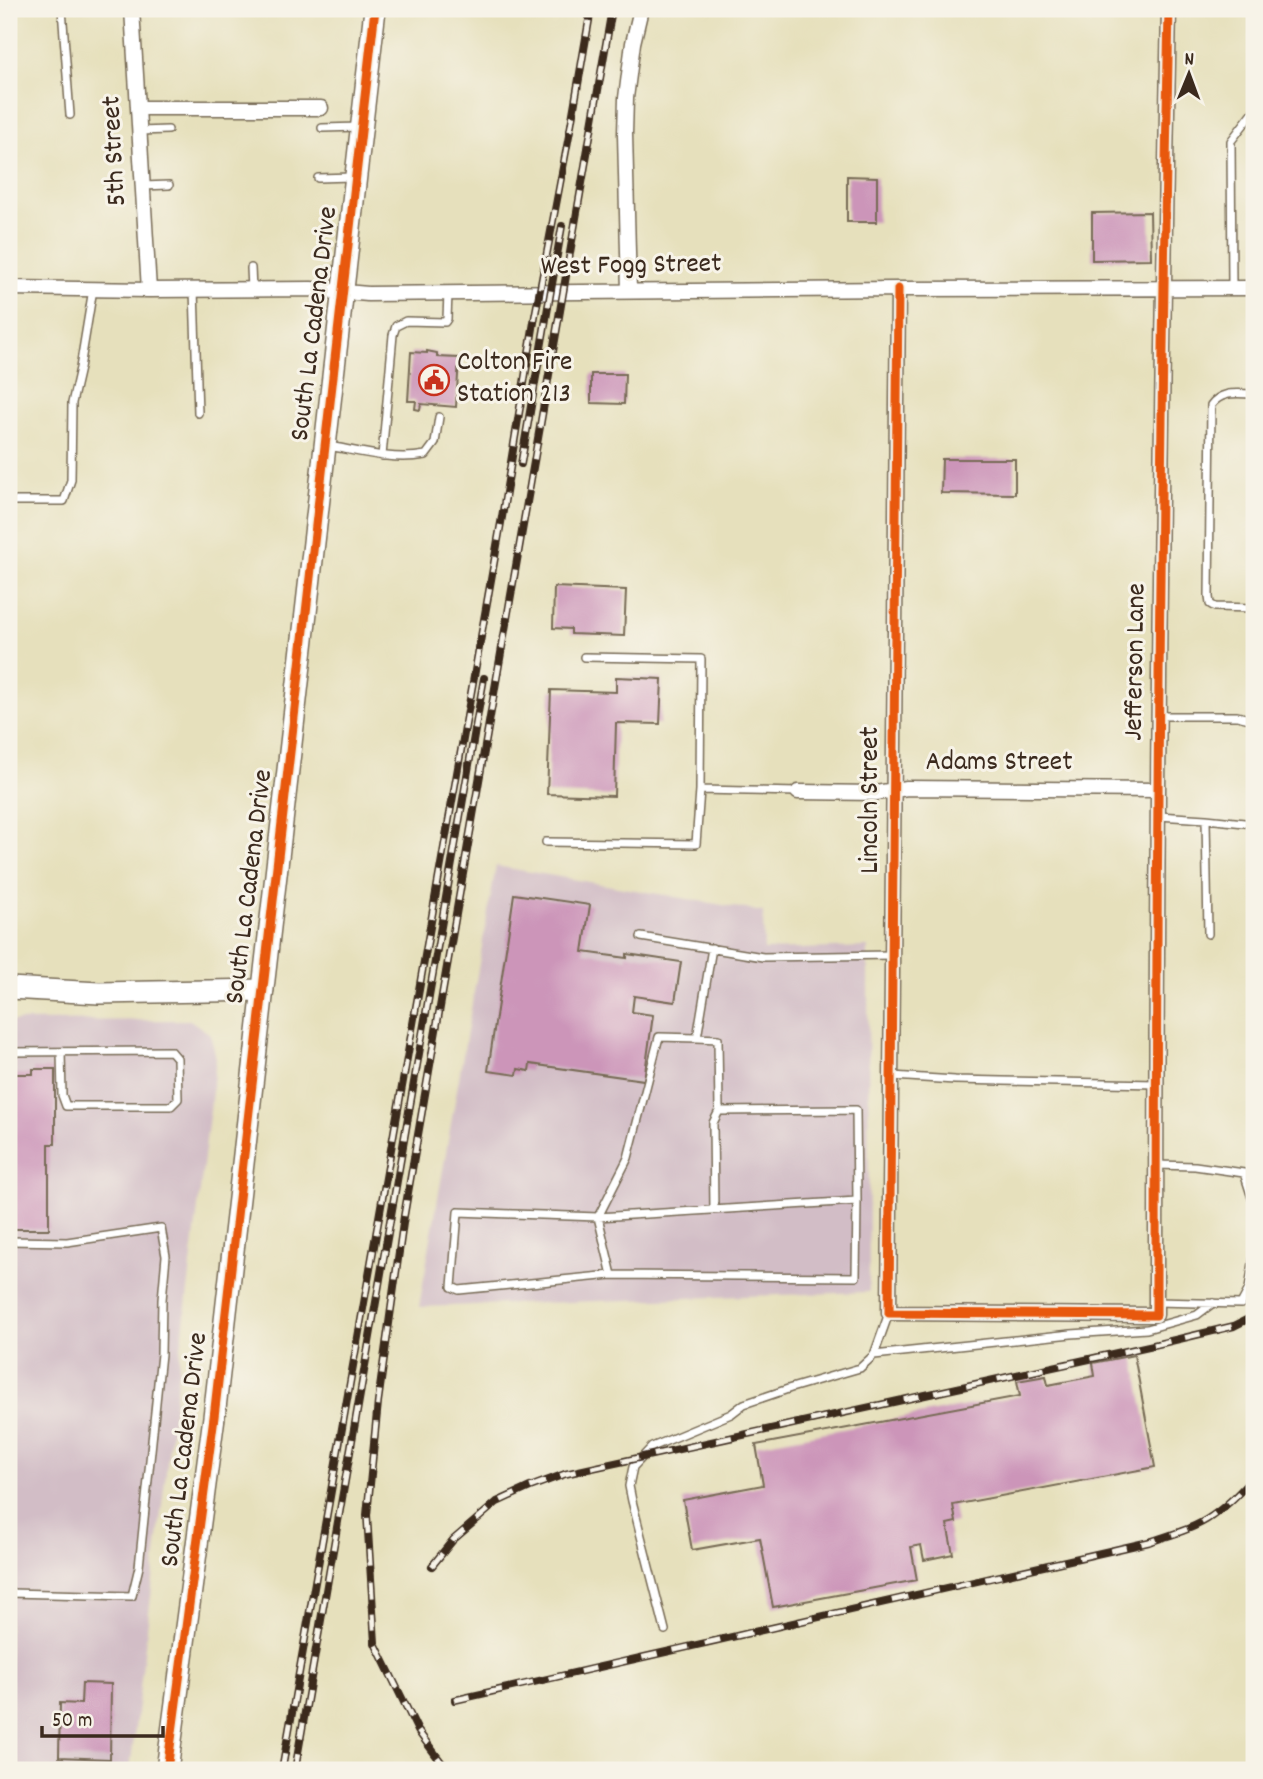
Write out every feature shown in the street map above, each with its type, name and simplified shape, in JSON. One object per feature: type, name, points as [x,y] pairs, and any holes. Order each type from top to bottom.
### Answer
[{"type":"main road","name":"South La Cadena Drive","points":[[167,1770],[214,1417],[375,9]]},
{"type":"main road","points":[[9,988],[99,993],[263,990]]},
{"type":"street","name":"5th Street","points":[[132,9],[149,290]]},
{"type":"street","points":[[629,291],[626,110],[633,43],[641,9]]},
{"type":"street","name":"Jefferson Lane","points":[[1156,1308],[1158,790],[1168,9]]},
{"type":"street","points":[[138,108],[321,108]]},
{"type":"street","name":"West Fogg Street","points":[[9,288],[312,289],[368,294],[1254,288]]},
{"type":"street","name":"Lincoln Street","points":[[890,1312],[898,289]]},
{"type":"street","name":"Adams Street","points":[[798,792],[876,793],[907,788],[1158,790]]},
{"type":"street","points":[[890,1312],[1156,1308]]},
{"type":"lane","points":[[62,9],[70,115]]},
{"type":"lane","points":[[1232,288],[1231,141],[1254,111]]},
{"type":"lane","points":[[322,128],[361,127]]},
{"type":"lane","points":[[140,131],[168,130]]},
{"type":"lane","points":[[318,178],[356,177]]},
{"type":"lane","points":[[143,186],[169,185]]},
{"type":"lane","points":[[251,268],[252,289]]},
{"type":"lane","points":[[9,501],[64,501],[68,492],[71,480],[72,403],[93,289]]},
{"type":"lane","points":[[194,290],[198,412]]},
{"type":"lane","points":[[382,456],[396,326],[406,321],[445,322],[448,293]]},
{"type":"lane","points":[[1254,394],[1225,394],[1217,397],[1210,405],[1209,597],[1210,604],[1215,607],[1254,608]]},
{"type":"lane","points":[[325,445],[382,456],[407,458],[426,455],[435,443],[439,417]]},
{"type":"lane","points":[[546,842],[696,844],[700,790],[701,659],[584,657]]},
{"type":"lane","points":[[1159,716],[1237,716],[1254,720]]},
{"type":"lane","points":[[700,790],[798,792]]},
{"type":"lane","points":[[1158,816],[1254,824]]},
{"type":"lane","points":[[1206,819],[1208,934]]},
{"type":"lane","points":[[642,937],[763,957],[893,955]]},
{"type":"lane","points":[[696,1038],[712,948]]},
{"type":"lane","points":[[612,1275],[598,1217],[628,1158],[659,1037],[718,1039],[719,1111],[713,1123],[714,1210]]},
{"type":"lane","points":[[9,1052],[171,1051],[177,1058],[178,1100],[171,1106],[66,1106],[62,1095],[61,1052]]},
{"type":"lane","points":[[892,1076],[1157,1084]]},
{"type":"lane","points":[[719,1111],[856,1110],[857,1200],[856,1277],[612,1275],[459,1290],[452,1287],[458,1213],[598,1217],[857,1200]]},
{"type":"lane","points":[[1156,1165],[1244,1172],[1254,1204]]},
{"type":"lane","points":[[9,1241],[66,1242],[161,1228],[166,1256],[161,1354],[139,1567],[132,1596],[9,1593]]},
{"type":"lane","points":[[1241,1304],[1249,1289],[1254,1257]]},
{"type":"lane","points":[[1156,1308],[1213,1303],[1241,1304],[1254,1296]]},
{"type":"lane","points":[[874,1355],[1071,1334],[1147,1329],[1197,1315],[1213,1303]]},
{"type":"lane","points":[[665,1630],[629,1486],[633,1467],[652,1447],[731,1414],[744,1404],[860,1368],[874,1355],[890,1312]]},
{"type":"shaded area","points":[[496,866],[763,912],[764,950],[868,947],[869,1292],[419,1307]]},
{"type":"shaded area","points":[[190,1020],[210,1034],[216,1058],[130,1770],[9,1770],[9,1021]]},
{"type":"building","points":[[847,176],[877,177],[877,222],[847,222]]},
{"type":"building","points":[[1150,212],[1151,259],[1092,260],[1092,213]]},
{"type":"building","name":"Colton Fire Station 213","points":[[411,352],[437,353],[437,357],[459,358],[456,407],[421,404],[420,410],[415,409],[416,401],[408,401]]},
{"type":"building","points":[[591,374],[625,374],[624,404],[591,403]]},
{"type":"building","points":[[942,459],[1015,459],[1015,494],[941,493]]},
{"type":"building","points":[[554,587],[626,590],[624,636],[571,634],[571,629],[553,628]]},
{"type":"building","points":[[616,677],[662,679],[660,724],[616,723],[614,796],[547,794],[551,690],[616,692]]},
{"type":"building","points":[[514,894],[590,905],[583,952],[627,958],[627,954],[681,962],[675,1002],[634,996],[632,1012],[653,1015],[644,1080],[530,1064],[529,1071],[518,1069],[517,1075],[488,1071]]},
{"type":"building","points":[[33,1069],[55,1069],[55,1144],[49,1144],[49,1229],[9,1229],[9,1074],[33,1074]]},
{"type":"building","points":[[1134,1355],[1155,1467],[953,1505],[956,1522],[947,1524],[953,1554],[924,1560],[921,1545],[911,1547],[917,1580],[773,1607],[760,1538],[692,1550],[683,1500],[763,1485],[756,1445],[1020,1396],[1017,1381],[1046,1376],[1048,1385],[1095,1376],[1093,1363]]},
{"type":"building","points":[[82,1683],[111,1684],[110,1759],[59,1757],[60,1703],[81,1704]]},
{"type":"railway","points":[[282,1770],[591,9]]},
{"type":"railway","points":[[447,1770],[418,1731],[375,1643],[367,1515],[378,1402],[404,1216],[612,9]]},
{"type":"railway","points":[[521,464],[562,226]]},
{"type":"railway","points":[[295,1770],[484,678]]},
{"type":"railway","points":[[432,1566],[453,1540],[497,1502],[565,1474],[1158,1344],[1234,1326],[1254,1316]]},
{"type":"railway","points":[[455,1700],[1149,1542],[1205,1521],[1229,1503],[1254,1477]]},
{"type":"cycle path","points":[[167,1770],[214,1417],[375,9]]},
{"type":"cycle path","points":[[898,289],[889,1313],[1156,1315],[1159,662],[1169,9]]},
{"type":"place","name":"Colton Fire Station 213","points":[[434,380]]}]
